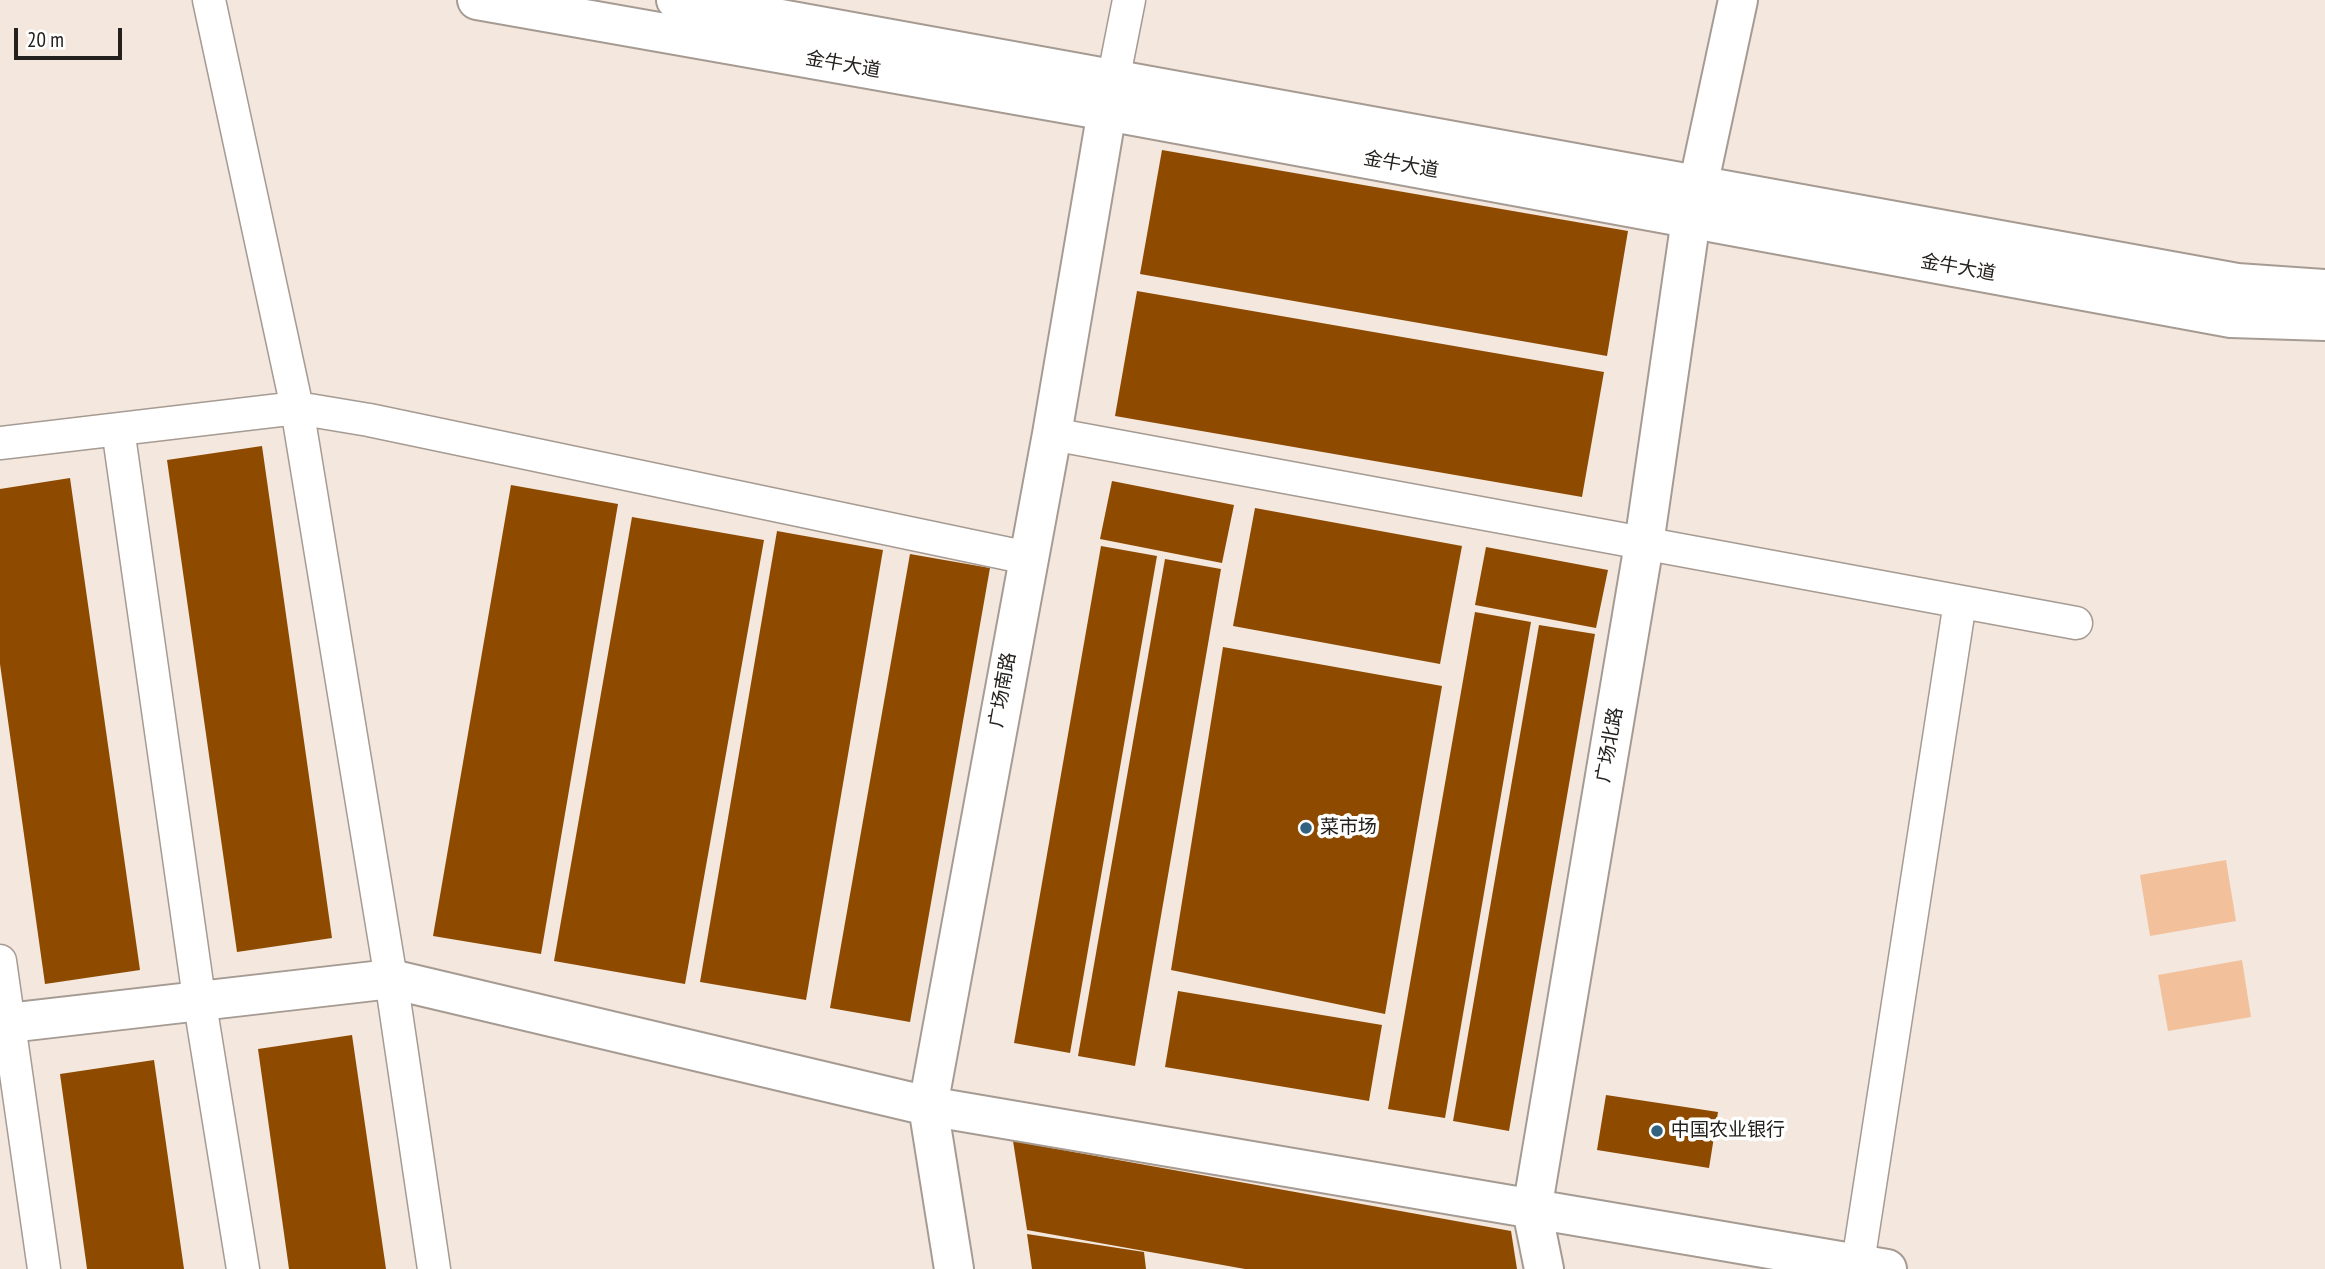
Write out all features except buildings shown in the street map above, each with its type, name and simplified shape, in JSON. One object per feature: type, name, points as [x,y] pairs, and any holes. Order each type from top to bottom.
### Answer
[{"type":"street","points":[[209,0],[297,408],[391,979],[434,1269]]},
{"type":"street","name":"金牛大道","points":[[477,0],[1110,96],[1695,201],[2237,283],[2325,289]]},
{"type":"street","name":"金牛大道","points":[[676,0],[1110,96]]},
{"type":"street","points":[[1110,96],[1129,0]]},
{"type":"street","name":"广场北路","points":[[1544,1269],[1532,1210],[1644,544],[1695,201],[1738,0]]},
{"type":"street","name":"广场南路","points":[[954,1269],[928,1106],[1052,434],[1110,96]]},
{"type":"street","name":"金牛大道","points":[[1695,201],[2231,317],[2325,321]]},
{"type":"street","points":[[0,443],[297,408],[369,420],[1028,558]]},
{"type":"street","points":[[118,429],[199,998],[243,1269]]},
{"type":"street","points":[[1052,434],[2076,623]]},
{"type":"street","points":[[5,1023],[199,998],[391,979],[928,1106],[1867,1268],[1961,602]]},
{"type":"street","points":[[0,961],[5,1023],[44,1269]]},
{"type":"shaded area","points":[[2226,860],[2236,921],[2150,936],[2140,875]]},
{"type":"shaded area","points":[[2242,960],[2251,1017],[2168,1031],[2158,975]]},
{"type":"place","name":"菜市场","points":[[1306,828]]},
{"type":"place","name":"中国农业银行","points":[[1657,1131]]}]
